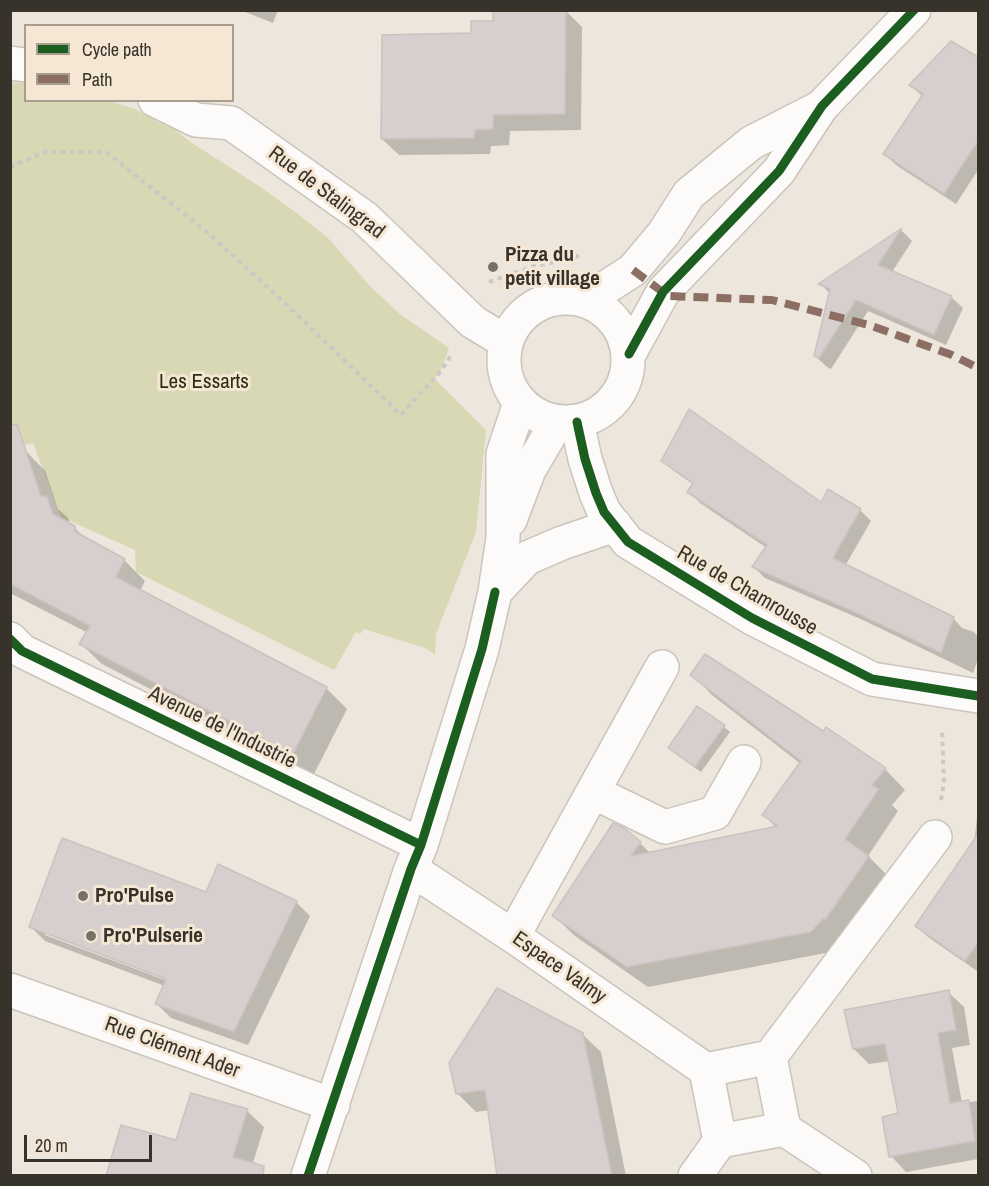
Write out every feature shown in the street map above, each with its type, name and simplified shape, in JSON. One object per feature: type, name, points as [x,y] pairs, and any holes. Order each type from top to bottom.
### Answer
[{"type":"street","points":[[629,354],[663,292],[779,171],[822,106],[914,10]]},
{"type":"street","name":"Rue de Stalingrad","points":[[159,102],[196,120],[231,123],[365,218],[473,322],[506,342]]},
{"type":"street","points":[[585,301],[633,270],[664,233],[689,194],[733,157],[751,143],[822,106]]},
{"type":"street","points":[[569,298],[585,301],[601,308],[615,321],[624,336],[629,354],[628,373],[622,390],[610,405],[595,416],[567,422],[537,416],[520,402],[509,384],[504,363],[506,342],[513,327],[537,305],[553,299],[569,298]]},
{"type":"street","points":[[308,1176],[416,857],[482,649],[495,592],[502,538],[503,454],[520,402]]},
{"type":"street","points":[[502,538],[541,448],[567,422]]},
{"type":"street","name":"Rue de Chamrousse","points":[[567,422],[585,459],[604,512],[628,542],[752,618],[872,679],[978,696]]},
{"type":"street","points":[[495,592],[527,558],[615,525]]},
{"type":"street","name":"Avenue de l'Industrie","points":[[10,639],[22,651],[416,857]]},
{"type":"street","points":[[513,936],[662,667]]},
{"type":"street","points":[[593,792],[666,827],[715,813],[744,762]]},
{"type":"street","points":[[720,1142],[706,1070],[770,1057],[935,837]]},
{"type":"street","name":"Espace Valmy","points":[[416,857],[513,936],[706,1070]]},
{"type":"street","name":"Rue Clément Ader","points":[[10,990],[333,1105]]},
{"type":"street","points":[[770,1057],[784,1129]]},
{"type":"street","points":[[695,1176],[720,1142],[784,1129],[855,1176]]},
{"type":"path","points":[[10,167],[45,152],[106,152],[206,231],[401,415],[441,371],[473,322],[489,282],[534,266],[581,255]]},
{"type":"path","points":[[935,837],[944,783],[942,690]]},
{"type":"green space","name":"Les Essarts","points":[[11,82],[24,83],[24,102],[113,102],[135,109],[174,129],[294,211],[328,238],[370,286],[400,314],[449,348],[439,375],[434,378],[486,430],[476,532],[436,634],[435,654],[425,648],[364,629],[360,634],[356,632],[334,670],[136,572],[135,550],[61,517],[33,443],[11,449]]},
{"type":"building","points":[[493,10],[566,10],[565,114],[494,115],[493,129],[475,130],[474,138],[381,139],[382,35],[471,33],[471,21],[493,21]]},
{"type":"building","points":[[951,41],[978,57],[978,141],[944,194],[883,154],[923,94],[909,85]]},
{"type":"building","points":[[902,228],[878,265],[952,296],[934,335],[856,300],[819,358],[814,356],[830,289],[818,284]]},
{"type":"building","points":[[689,409],[821,502],[828,489],[861,509],[833,558],[954,617],[941,653],[752,567],[767,545],[687,492],[693,483],[661,461]]},
{"type":"building","points":[[17,424],[41,496],[47,496],[53,514],[75,526],[74,531],[125,559],[116,577],[327,687],[293,754],[79,644],[90,626],[10,584],[10,425]]},
{"type":"building","points":[[705,654],[823,731],[826,727],[886,768],[872,785],[879,789],[845,839],[869,856],[826,919],[823,919],[811,932],[627,967],[552,916],[613,823],[624,828],[641,842],[631,856],[778,826],[762,815],[801,761],[690,675]]},
{"type":"building","points":[[697,706],[725,725],[695,767],[668,748]]},
{"type":"building","points":[[978,834],[978,943],[965,961],[915,926]]},
{"type":"building","points":[[62,838],[206,892],[218,864],[297,901],[234,1032],[155,1004],[166,979],[29,927]]},
{"type":"building","points":[[497,988],[583,1033],[612,1176],[497,1176],[485,1090],[456,1094],[449,1063]]},
{"type":"building","points":[[949,990],[956,1030],[938,1033],[950,1103],[969,1100],[975,1141],[889,1157],[882,1117],[898,1113],[885,1044],[853,1049],[844,1010]]},
{"type":"building","points":[[191,1093],[248,1109],[233,1157],[264,1166],[263,1176],[106,1176],[121,1125],[176,1140]]},
{"type":"marked path","points":[[633,270],[668,296],[772,300],[869,325],[952,355],[978,368]]},
{"type":"cycle path","points":[[629,354],[663,292],[779,171],[822,106],[914,10]]},
{"type":"cycle path","points":[[577,422],[585,459],[604,512],[628,542],[752,618],[872,679],[978,696]]},
{"type":"cycle path","points":[[308,1176],[421,845],[482,649],[495,592]]},
{"type":"cycle path","points":[[10,639],[22,651],[421,845]]},
{"type":"place","name":"Pizza du petit village","points":[[493,267]]},
{"type":"place","name":"Pro'Pulse","points":[[83,896]]},
{"type":"place","name":"Pro'Pulserie","points":[[91,936]]}]
